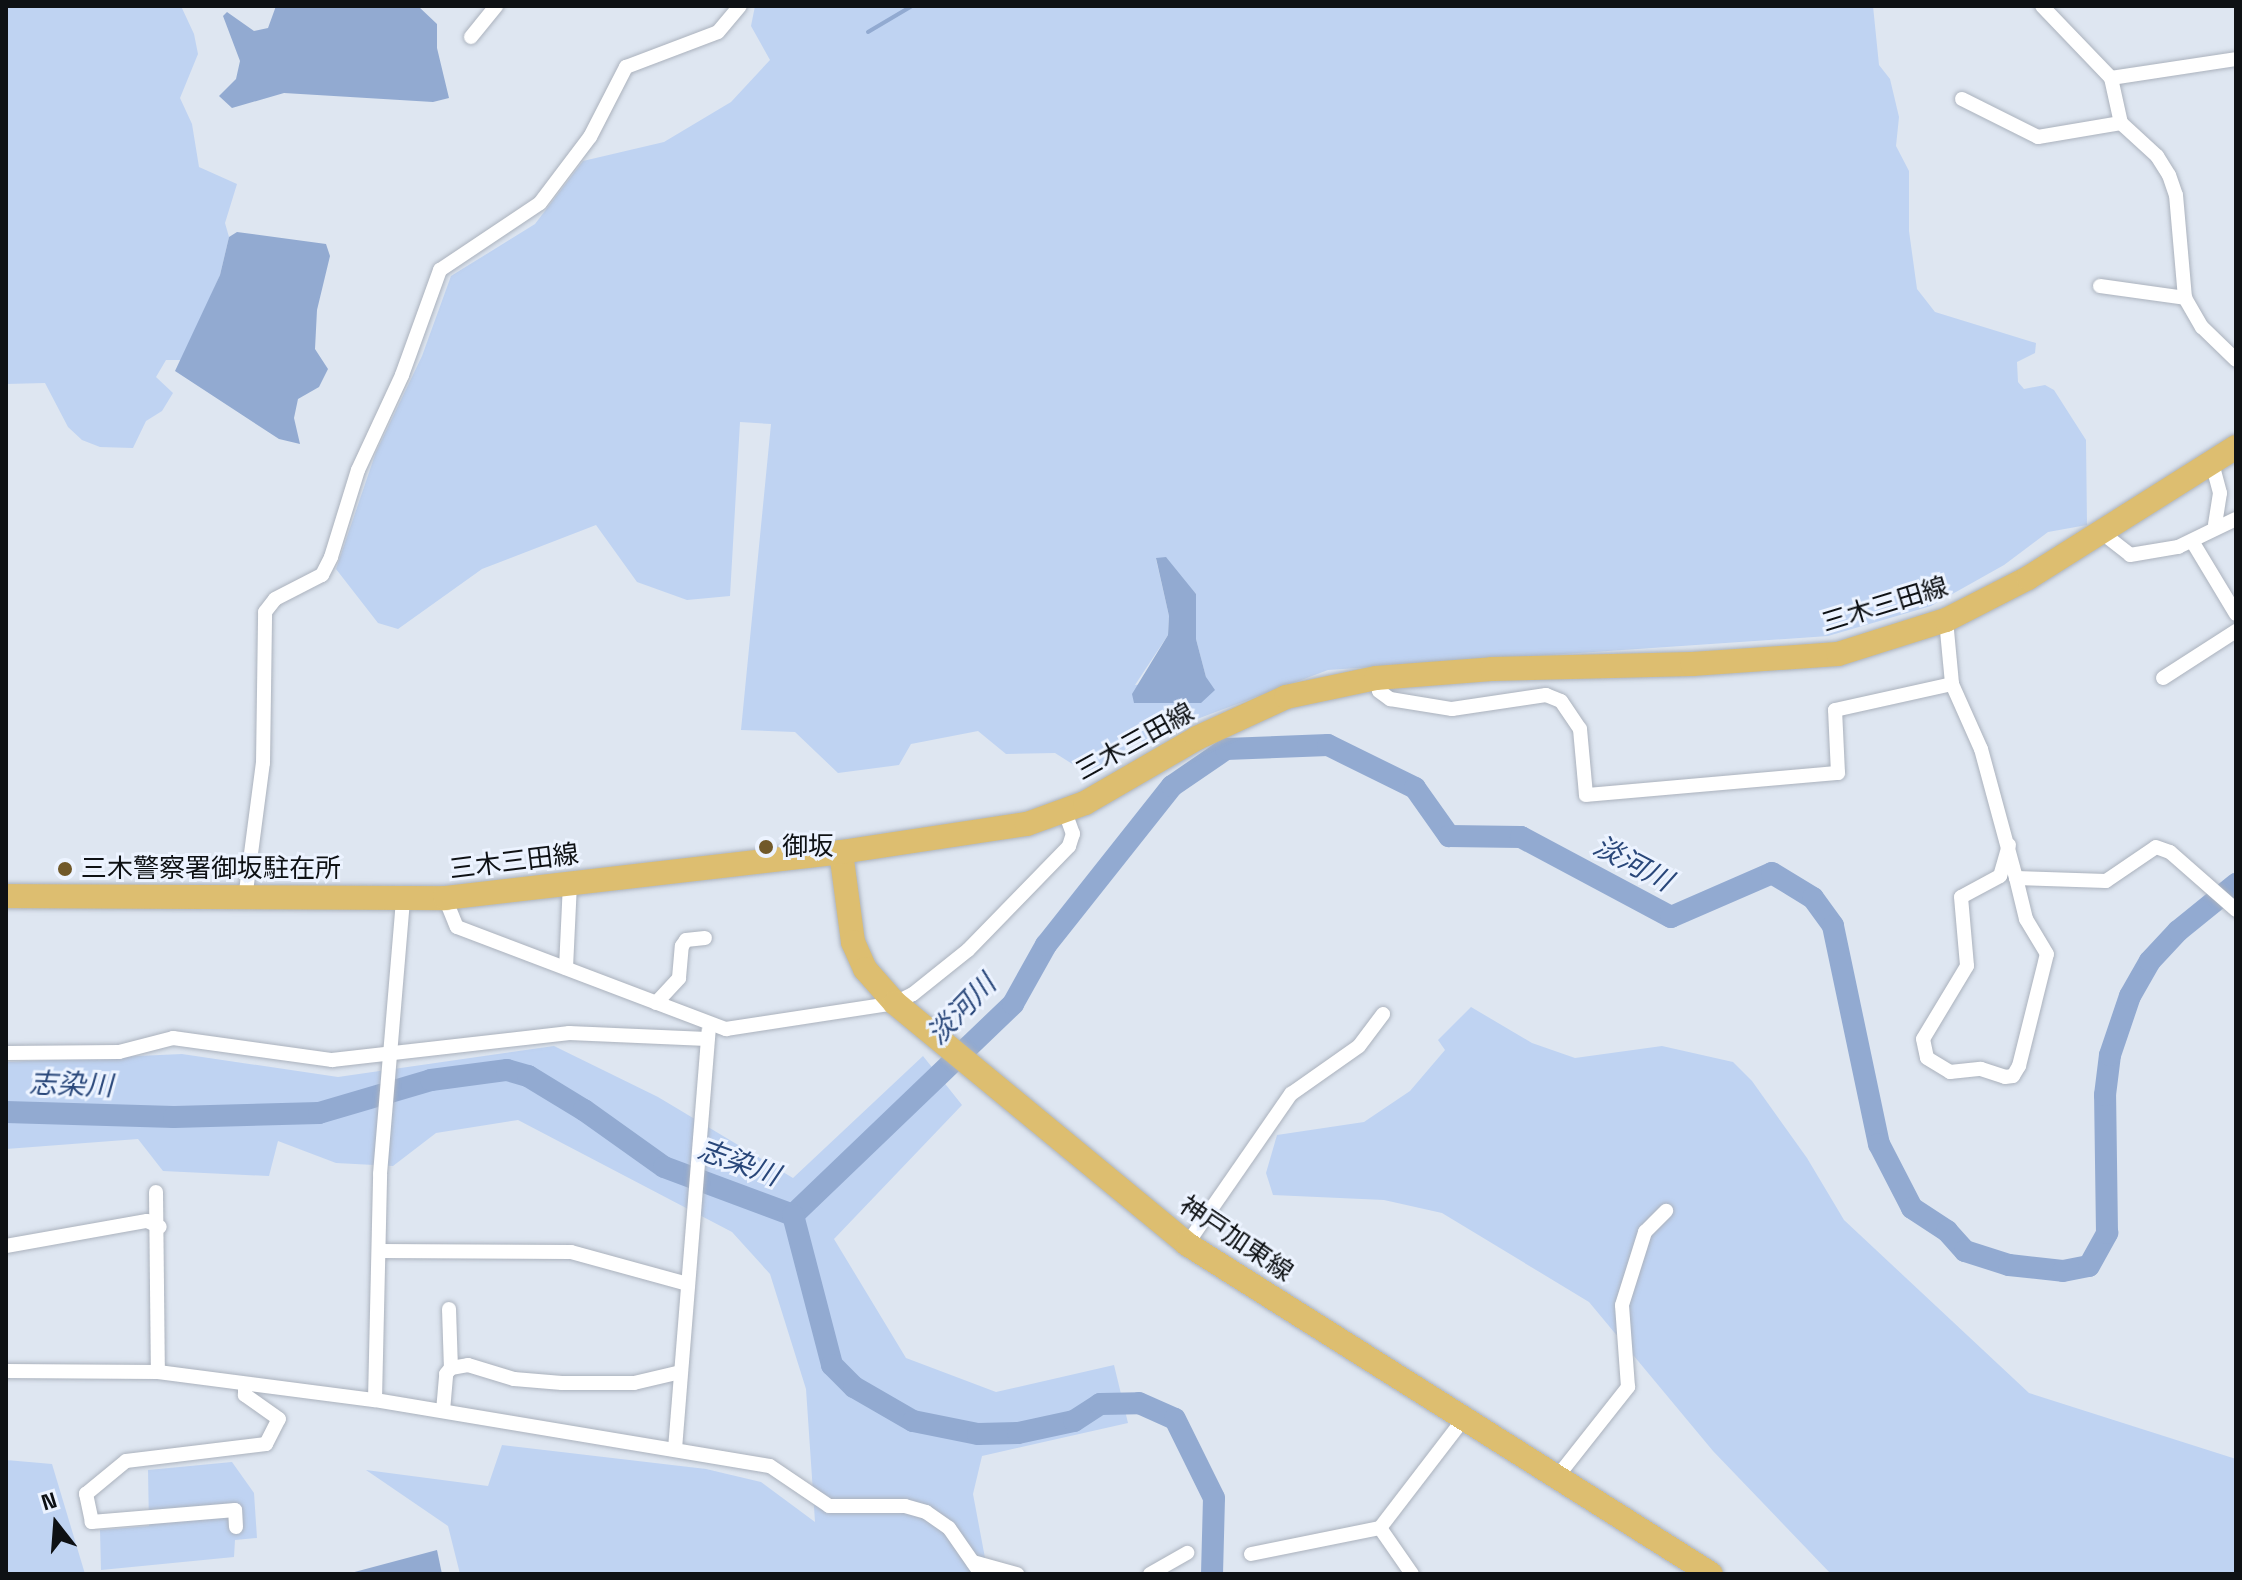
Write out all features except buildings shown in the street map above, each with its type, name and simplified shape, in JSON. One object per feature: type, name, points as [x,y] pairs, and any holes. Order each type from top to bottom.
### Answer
[{"type":"main road","name":"三木三田線","points":[[6,896],[403,901],[841,852],[1027,824],[1065,812],[1197,738],[1286,697],[1376,678],[1838,654],[1946,620],[2101,532],[2236,447]]},
{"type":"main road","name":"神戸加東線","points":[[841,852],[853,942],[865,969],[895,1003],[934,1036],[1187,1244],[1706,1573]]},
{"type":"street","points":[[471,37],[496,6]]},
{"type":"street","points":[[245,899],[263,763],[265,612],[275,599],[322,575],[331,557],[358,470],[402,375],[440,270],[540,203],[590,137],[626,67],[718,32],[740,6]]},
{"type":"street","points":[[2042,6],[2111,78],[2121,123],[2157,156],[2169,175],[2176,195],[2185,298],[2202,327],[2233,350]]},
{"type":"street","points":[[2111,78],[2236,59]]},
{"type":"street","points":[[1962,99],[2038,137],[2121,123]]},
{"type":"street","points":[[2100,286],[2185,298]]},
{"type":"street","points":[[2212,463],[2220,493],[2215,525]]},
{"type":"street","points":[[2101,532],[2130,555],[2192,541],[2215,525],[2236,519]]},
{"type":"street","points":[[2192,541],[2236,614]]},
{"type":"street","points":[[1946,620],[1952,684],[1981,749],[2009,845],[2026,919],[2047,954],[2019,1066],[2013,1076],[2005,1077],[1981,1069],[1950,1072],[1927,1058],[1923,1039],[1967,966],[1961,897],[2000,876],[2009,845]]},
{"type":"street","points":[[2163,678],[2236,631]]},
{"type":"street","points":[[1376,678],[1379,691],[1390,699],[1452,709],[1546,695],[1561,701],[1580,729],[1586,795],[1838,773],[1835,710],[1952,684]]},
{"type":"street","points":[[6,1053],[119,1052],[173,1038],[332,1060],[387,1055],[479,1039],[569,1033],[708,1032],[895,1003],[968,950],[1069,846],[1073,834],[1065,812]]},
{"type":"street","points":[[2016,878],[2106,881],[2156,847],[2197,875],[2236,910]]},
{"type":"street","points":[[566,968],[570,883]]},
{"type":"street","points":[[445,898],[457,927],[656,1003],[708,1032]]},
{"type":"street","points":[[375,1400],[380,1174],[387,1055],[403,901]]},
{"type":"street","points":[[656,1003],[679,978],[682,946],[686,940],[705,938]]},
{"type":"street","points":[[1187,1244],[1291,1094],[1359,1046],[1383,1014]]},
{"type":"street","points":[[675,1449],[708,1032]]},
{"type":"street","points":[[156,1192],[160,1227],[158,1372]]},
{"type":"street","points":[[1557,1477],[1628,1387],[1622,1305],[1645,1232],[1666,1211]]},
{"type":"street","points":[[6,1246],[147,1221],[160,1227]]},
{"type":"street","points":[[379,1251],[571,1252],[687,1284]]},
{"type":"street","points":[[449,1309],[451,1368]]},
{"type":"street","points":[[443,1411],[446,1374],[451,1368],[468,1365],[514,1379],[562,1383],[634,1383],[681,1372]]},
{"type":"street","points":[[6,1371],[158,1372],[375,1400],[770,1466],[829,1506],[905,1506],[926,1512],[949,1528],[977,1568],[1017,1574]]},
{"type":"street","points":[[236,1527],[235,1510],[92,1522],[86,1494],[126,1461],[266,1444],[279,1419],[245,1395],[245,1384]]},
{"type":"street","points":[[1251,1554],[1380,1528],[1463,1420]]},
{"type":"street","points":[[1380,1528],[1412,1574]]},
{"type":"street","points":[[1150,1574],[1187,1553]]},
{"type":"shaded area","points":[[6,6],[181,6],[194,34],[198,54],[180,98],[192,124],[199,167],[237,184],[225,223],[229,237],[220,275],[183,360],[166,360],[156,377],[173,393],[162,411],[146,421],[133,448],[100,447],[82,440],[68,427],[45,383],[6,384]]},
{"type":"shaded area","points":[[276,6],[418,6],[437,24],[437,48],[449,98],[433,102],[284,93],[232,108],[219,96],[236,79],[240,61],[223,16],[227,12],[254,31],[268,28]]},
{"type":"shaded area","points":[[755,6],[1873,6],[1879,65],[1890,79],[1899,117],[1896,146],[1909,171],[1909,231],[1917,289],[1935,312],[2036,343],[2035,353],[2017,362],[2018,382],[2024,389],[2045,385],[2054,390],[2086,440],[2087,525],[2048,532],[2004,565],[1931,606],[1828,636],[1328,670],[1189,722],[1157,743],[1133,740],[1118,758],[1085,772],[1055,753],[1006,754],[978,731],[911,744],[899,765],[838,773],[795,732],[741,730],[771,424],[740,422],[730,596],[687,600],[637,582],[596,525],[482,569],[398,629],[378,623],[336,569],[376,452],[422,356],[451,276],[535,224],[583,161],[664,142],[731,102],[770,60],[751,26]],"holes":[[[1156,559],[1196,594],[1196,639],[1206,677],[1135,685],[1168,635],[1169,616]]]},
{"type":"shaded area","points":[[237,232],[326,244],[330,256],[317,310],[315,349],[328,369],[319,387],[298,399],[294,418],[300,444],[279,439],[175,371],[220,275],[229,237]]},
{"type":"shaded area","points":[[1166,557],[1196,594],[1196,639],[1206,677],[1215,690],[1201,703],[1134,703],[1132,694],[1168,635],[1169,616],[1156,558]]},
{"type":"shaded area","points":[[1471,1007],[1532,1043],[1575,1058],[1662,1046],[1733,1062],[1752,1081],[1807,1158],[1844,1220],[2029,1393],[2236,1459],[2236,1574],[1831,1574],[1713,1451],[1589,1302],[1442,1213],[1384,1200],[1273,1195],[1266,1173],[1277,1135],[1364,1122],[1410,1091],[1445,1050],[1438,1040]]},
{"type":"shaded area","points":[[554,1046],[658,1097],[793,1178],[923,1056],[962,1105],[834,1239],[906,1358],[996,1392],[1114,1365],[1128,1423],[982,1456],[973,1494],[988,1574],[460,1574],[448,1526],[366,1470],[488,1486],[502,1445],[706,1469],[761,1482],[815,1522],[806,1389],[770,1274],[732,1232],[518,1120],[436,1133],[393,1166],[336,1163],[278,1141],[269,1176],[163,1171],[138,1139],[6,1149],[6,1062],[182,1054],[338,1077]]},
{"type":"shaded area","points":[[6,1460],[52,1464],[85,1574],[6,1574]]},
{"type":"shaded area","points":[[232,1462],[254,1493],[257,1538],[235,1540],[234,1557],[101,1570],[100,1530],[149,1526],[148,1470]]},
{"type":"shaded area","points":[[437,1550],[442,1574],[347,1574]]},
{"type":"waterway","points":[[868,32],[912,6]]},
{"type":"waterway","points":[[951,6],[1021,6]]},
{"type":"waterway","name":"淡河川","points":[[793,1215],[1013,1004],[1046,945],[1172,786],[1226,749],[1328,745],[1415,788],[1449,836],[1521,837],[1671,917],[1772,873],[1813,898],[1833,926],[1879,1144],[1912,1208],[1947,1231],[1965,1251],[2009,1265],[2063,1271],[2089,1266],[2107,1233],[2105,1095],[2110,1055],[2130,996],[2150,961],[2178,931],[2236,884]]},
{"type":"waterway","name":"志染川","points":[[6,1112],[174,1117],[319,1113],[431,1080],[507,1070],[528,1076],[584,1110],[664,1167],[793,1215]]},
{"type":"waterway","name":"志染川","points":[[793,1215],[832,1365],[854,1387],[913,1421],[978,1434],[1018,1433],[1074,1421],[1100,1404],[1139,1403],[1175,1419],[1214,1498],[1212,1574]]},
{"type":"place","name":"御坂","points":[[766,847]]},
{"type":"place","name":"三木警察署御坂駐在所","points":[[65,869]]}]
